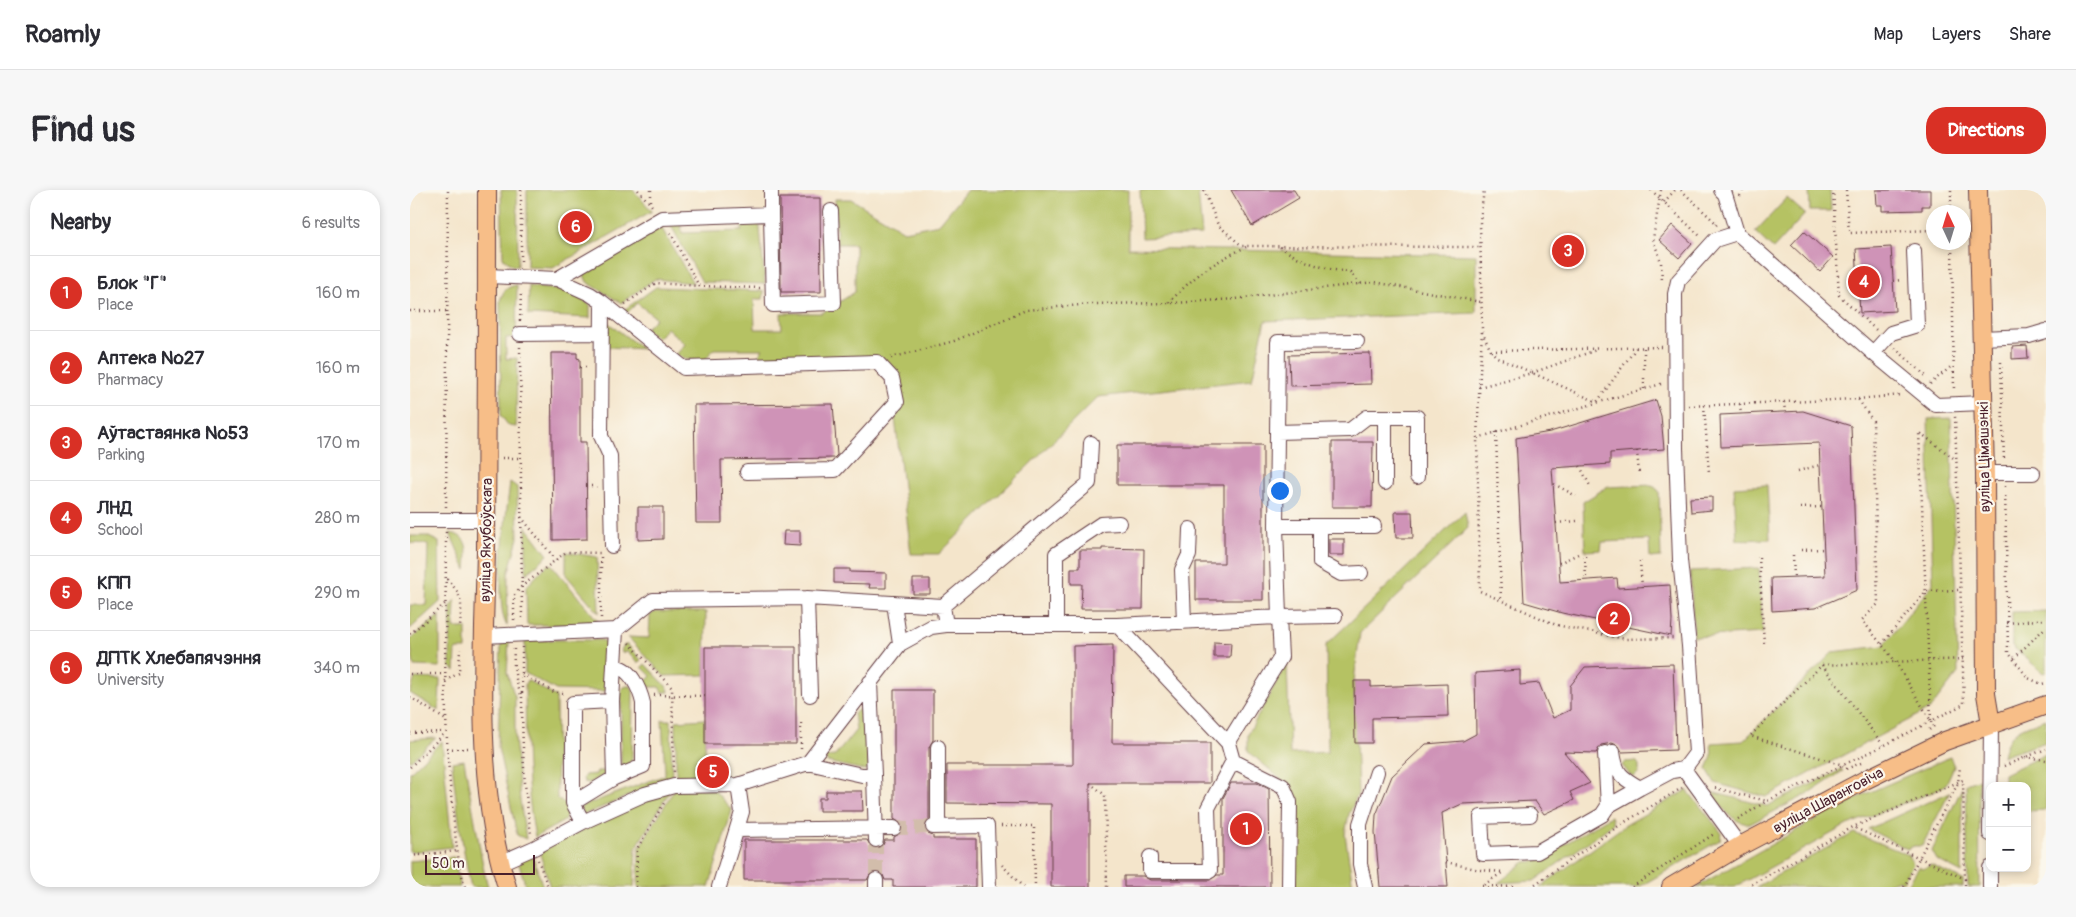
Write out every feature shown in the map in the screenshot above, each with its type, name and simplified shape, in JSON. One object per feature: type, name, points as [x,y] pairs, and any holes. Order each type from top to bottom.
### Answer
[{"type":"main road","name":"вуліца Якубоўскага","points":[[487,190],[488,276],[484,636],[486,747],[491,813],[500,863],[507,887]]},
{"type":"main road","name":"вуліца Цімашэнкі","points":[[1978,190],[1985,473],[1986,694],[1990,724]]},
{"type":"main road","name":"вуліца Шаранговіча","points":[[1671,887],[1740,846],[1883,771],[1945,741],[2046,705]]},
{"type":"street","points":[[771,190],[773,304],[834,303],[831,211]]},
{"type":"street","points":[[1721,190],[1725,194],[1737,233],[1873,353],[1936,405],[1983,403]]},
{"type":"street","points":[[557,279],[662,218],[771,214]]},
{"type":"street","points":[[1684,770],[1696,753],[1689,646],[1676,592],[1676,294],[1678,281],[1715,240],[1737,233]]},
{"type":"street","points":[[1873,353],[1891,333],[1917,325],[1914,251]]},
{"type":"street","points":[[488,276],[557,279],[590,294],[684,368],[877,362],[892,378],[897,402],[835,470],[747,472]]},
{"type":"street","points":[[602,302],[601,436],[610,456],[607,550]]},
{"type":"street","points":[[1981,338],[2029,336],[2046,331]]},
{"type":"street","points":[[520,334],[602,333]]},
{"type":"street","points":[[1228,743],[1281,657],[1276,526],[1278,342],[1357,341]]},
{"type":"street","points":[[1277,432],[1350,430],[1367,417],[1417,417],[1418,477]]},
{"type":"street","points":[[1385,417],[1385,483]]},
{"type":"street","points":[[484,636],[616,630],[653,600],[808,598],[943,606],[1089,483],[1091,443]]},
{"type":"street","points":[[1985,473],[2033,473]]},
{"type":"street","points":[[410,520],[486,520]]},
{"type":"street","points":[[1056,625],[1056,554],[1102,524],[1119,523]]},
{"type":"street","points":[[1276,526],[1374,526]]},
{"type":"street","points":[[1320,526],[1320,562],[1342,574],[1361,573]]},
{"type":"street","points":[[1184,622],[1182,570],[1189,555],[1190,529]]},
{"type":"street","points":[[808,598],[810,695]]},
{"type":"street","points":[[894,603],[900,644]]},
{"type":"street","points":[[943,606],[946,625]]},
{"type":"street","points":[[500,863],[645,794],[674,786],[738,785],[805,757],[900,644],[931,627],[946,625],[1117,625],[1335,616]]},
{"type":"street","points":[[1117,625],[1228,743],[1233,761],[1208,808],[1210,871],[1150,871],[1150,857]]},
{"type":"street","points":[[614,778],[612,701],[616,630]]},
{"type":"street","points":[[573,803],[614,778],[643,766],[641,694],[625,670],[614,667]]},
{"type":"street","points":[[870,682],[876,834]]},
{"type":"street","points":[[583,822],[573,803],[573,703],[612,701]]},
{"type":"street","points":[[1990,724],[1990,827]]},
{"type":"street","points":[[938,747],[936,827],[987,826],[989,887]]},
{"type":"street","points":[[1608,806],[1609,753],[1620,775],[1640,788]]},
{"type":"street","points":[[805,757],[862,774],[874,775]]},
{"type":"street","points":[[1233,761],[1283,786],[1290,802],[1289,887]]},
{"type":"street","points":[[1684,770],[1740,846]]},
{"type":"street","points":[[1530,815],[1481,817],[1483,854],[1537,852],[1602,815],[1608,806],[1640,788],[1672,771],[1684,770]]},
{"type":"street","points":[[1365,887],[1360,864],[1360,824],[1377,772]]},
{"type":"street","points":[[719,887],[742,812],[738,785]]},
{"type":"street","points":[[737,830],[876,834],[894,828]]},
{"type":"street","points":[[1990,872],[1990,887]]},
{"type":"path","points":[[448,190],[446,732],[457,851],[465,887]]},
{"type":"path","points":[[638,190],[662,218],[699,286]]},
{"type":"path","points":[[651,190],[651,205]]},
{"type":"path","points":[[1204,190],[1218,225],[1242,246],[1480,246]]},
{"type":"path","points":[[1484,190],[1480,221],[1482,330],[1477,438],[1480,591],[1556,625],[1625,639],[1679,638]]},
{"type":"path","points":[[1651,190],[1701,238],[1707,233]]},
{"type":"path","points":[[1661,190],[1653,239],[1661,262],[1663,288]]},
{"type":"path","points":[[1664,202],[1675,190]]},
{"type":"path","points":[[1681,190],[1717,224],[1712,228]]},
{"type":"path","points":[[1834,190],[1839,295],[1954,403]]},
{"type":"path","points":[[1846,190],[1849,233],[1926,230]]},
{"type":"path","points":[[1951,190],[1951,205]]},
{"type":"path","points":[[1169,303],[1188,281],[1223,258],[1248,246]]},
{"type":"path","points":[[1278,246],[1297,258],[1335,271],[1350,272],[1360,284]]},
{"type":"path","points":[[1632,887],[1767,801],[1883,746],[1964,704],[1954,403],[1952,250]]},
{"type":"path","points":[[877,362],[954,341],[1026,310],[1091,304],[1169,303],[1235,299],[1374,282],[1480,302]]},
{"type":"path","points":[[614,312],[656,283],[772,288]]},
{"type":"path","points":[[410,311],[447,311]]},
{"type":"path","points":[[1482,330],[1491,352],[1497,357],[1597,402]]},
{"type":"path","points":[[520,334],[521,587],[513,668],[522,699]]},
{"type":"path","points":[[1491,352],[1667,347]]},
{"type":"path","points":[[1597,402],[1636,348]]},
{"type":"path","points":[[1644,348],[1644,389]]},
{"type":"path","points":[[1479,387],[1532,372],[1599,349]]},
{"type":"path","points":[[2001,362],[2008,652],[2028,678],[2042,684],[2046,683]]},
{"type":"path","points":[[1677,406],[1858,399],[1922,393],[1953,364]]},
{"type":"path","points":[[1477,438],[1665,382]]},
{"type":"path","points":[[1858,399],[1873,421],[1878,604],[1862,620],[1896,661],[1934,726]]},
{"type":"path","points":[[1784,402],[1785,412]]},
{"type":"path","points":[[1740,404],[1741,414]]},
{"type":"path","points":[[1704,405],[1709,473]]},
{"type":"path","points":[[1496,432],[1501,600]]},
{"type":"path","points":[[1931,721],[1919,432],[1956,460]]},
{"type":"path","points":[[1637,451],[1639,474]]},
{"type":"path","points":[[1798,471],[1820,465]]},
{"type":"path","points":[[1580,466],[1591,488]]},
{"type":"path","points":[[1554,484],[1576,496]]},
{"type":"path","points":[[1800,508],[1822,508]]},
{"type":"path","points":[[521,517],[556,560]]},
{"type":"path","points":[[1556,523],[1577,522]]},
{"type":"path","points":[[1801,550],[1824,549]]},
{"type":"path","points":[[548,887],[534,848],[526,806],[522,699],[514,596],[521,587],[566,552],[607,550],[601,620],[616,630],[672,688],[674,771]]},
{"type":"path","points":[[1559,562],[1578,554]]},
{"type":"path","points":[[1793,555],[1794,577]]},
{"type":"path","points":[[1585,556],[1586,580]]},
{"type":"path","points":[[1759,557],[1764,644]]},
{"type":"path","points":[[1640,561],[1642,587]]},
{"type":"path","points":[[446,578],[462,599],[460,628]]},
{"type":"path","points":[[1882,644],[1926,591],[1960,590]]},
{"type":"path","points":[[410,634],[446,603]]},
{"type":"path","points":[[2007,624],[2046,620]]},
{"type":"path","points":[[2014,658],[2046,627]]},
{"type":"path","points":[[445,681],[459,673],[460,649]]},
{"type":"path","points":[[1846,769],[1843,765],[1750,736],[1822,665],[1963,659]]},
{"type":"path","points":[[1822,665],[1883,746]]},
{"type":"path","points":[[410,674],[445,674]]},
{"type":"path","points":[[672,695],[705,696]]},
{"type":"path","points":[[410,697],[446,720]]},
{"type":"path","points":[[801,723],[805,757]]},
{"type":"path","points":[[410,733],[446,732]]},
{"type":"path","points":[[410,767],[446,732]]},
{"type":"path","points":[[447,749],[486,747]]},
{"type":"path","points":[[2004,766],[2024,756],[2046,749]]},
{"type":"path","points":[[2024,756],[2046,760]]},
{"type":"path","points":[[1904,887],[1958,783],[1960,767]]},
{"type":"path","points":[[1746,887],[1853,827],[1963,780],[1965,887]]},
{"type":"path","points":[[1531,887],[1620,824],[1692,782],[1767,801]]},
{"type":"path","points":[[1090,783],[1105,795],[1107,887]]},
{"type":"path","points":[[636,887],[637,849],[674,786]]},
{"type":"path","points":[[987,826],[1034,826],[1035,887]]},
{"type":"path","points":[[1853,827],[1965,879]]},
{"type":"path","points":[[988,850],[1023,887]]},
{"type":"path","points":[[410,856],[457,851]]},
{"type":"path","points":[[1446,862],[1480,870],[1503,872],[1481,886]]},
{"type":"path","points":[[1481,886],[1517,887]]},
{"type":"green space","points":[[501,190],[517,190],[518,266],[513,266],[503,258]]},
{"type":"green space","points":[[527,190],[633,190],[652,211],[553,268],[527,267]]},
{"type":"green space","points":[[967,190],[1128,190],[1128,248],[1476,255],[1476,313],[1265,321],[1252,380],[1098,397],[939,554],[911,554],[895,418],[901,402],[873,357],[756,360],[763,349],[714,349],[705,360],[695,362],[676,355],[685,344],[667,328],[658,338],[645,329],[656,318],[637,303],[624,316],[621,312],[656,287],[764,291],[763,299],[754,299],[755,329],[782,329],[781,313],[822,313],[855,292],[855,244],[837,244],[835,199],[851,199],[904,231],[939,224]]},
{"type":"green space","points":[[1140,190],[1198,190],[1202,235],[1142,238]]},
{"type":"green space","points":[[1809,190],[1830,190],[1831,211],[1810,211]]},
{"type":"green space","points":[[1787,198],[1805,214],[1773,249],[1755,232]]},
{"type":"green space","points":[[742,218],[759,218],[765,284],[702,282],[668,220],[681,220],[682,233],[742,231]]},
{"type":"green space","points":[[661,227],[693,283],[655,279],[621,303],[587,282],[584,275],[587,267]]},
{"type":"green space","points":[[517,285],[516,337],[506,338],[506,359],[517,358],[516,427],[509,426],[501,416],[500,301],[506,290]]},
{"type":"green space","points":[[529,286],[571,292],[590,305],[590,318],[528,315]]},
{"type":"green space","points":[[607,322],[643,349],[607,347]]},
{"type":"green space","points":[[1951,418],[1958,673],[1931,708],[1766,797],[1715,783],[1707,769],[1712,756],[1711,743],[1743,741],[1833,652],[1883,646],[1933,584],[1928,419]]},
{"type":"green space","points":[[510,482],[517,487],[518,538],[508,574],[507,626],[503,615],[501,579]]},
{"type":"green space","points":[[1652,485],[1659,491],[1661,557],[1650,558],[1649,540],[1602,542],[1601,550],[1585,551],[1583,502],[1607,487]]},
{"type":"green space","points":[[1767,485],[1770,539],[1737,540],[1734,487]]},
{"type":"green space","points":[[1465,512],[1468,528],[1360,633],[1354,681],[1358,794],[1349,814],[1345,834],[1353,887],[1295,887],[1292,789],[1248,751],[1248,734],[1287,663],[1290,754],[1328,752],[1326,645]]},
{"type":"green space","points":[[526,526],[548,555],[526,574]]},
{"type":"green space","points":[[450,533],[462,538],[465,542],[467,552],[466,570]]},
{"type":"green space","points":[[410,536],[427,536],[439,542],[440,602],[410,629],[410,605],[426,605],[428,544],[410,543]]},
{"type":"green space","points":[[566,552],[597,557],[599,613],[566,575]]},
{"type":"green space","points":[[551,564],[598,621],[604,625],[527,625],[526,587],[546,566]]},
{"type":"green space","points":[[1759,568],[1763,633],[1694,637],[1690,571]]},
{"type":"green space","points":[[455,600],[454,628],[466,628],[466,649],[456,649],[455,671],[450,666],[451,606]]},
{"type":"green space","points":[[2046,611],[2046,672],[2043,673],[2012,646],[2012,612]]},
{"type":"green space","points":[[655,612],[706,612],[705,675],[664,676],[628,637],[649,638],[650,615]]},
{"type":"green space","points":[[440,615],[440,667],[414,666],[410,640]]},
{"type":"green space","points":[[525,640],[602,640],[607,643],[608,647],[608,688],[605,691],[556,690],[525,673]]},
{"type":"green space","points":[[501,641],[509,641],[507,673],[515,697],[515,736],[520,800],[526,839],[517,835],[498,747]]},
{"type":"green space","points":[[624,645],[628,645],[641,660],[638,663],[627,652],[622,653],[621,650]]},
{"type":"green space","points":[[645,664],[668,688],[669,692],[662,692],[659,687],[650,687],[645,682],[651,676],[642,667]]},
{"type":"green space","points":[[415,678],[440,679],[439,711],[410,693]]},
{"type":"green space","points":[[527,680],[556,697],[557,799],[565,803],[569,811],[564,821],[535,837],[529,799],[527,761],[525,684]]},
{"type":"green space","points":[[631,686],[633,691],[632,760],[625,768],[622,767],[621,762],[621,695],[622,688]]},
{"type":"green space","points":[[862,708],[864,710],[869,768],[864,770],[827,762],[824,757],[835,756],[856,730],[854,713]]},
{"type":"green space","points":[[705,719],[705,781],[676,781],[676,721]]},
{"type":"green space","points":[[2046,719],[2046,742],[2003,756],[2005,747],[2013,735]]},
{"type":"green space","points":[[662,720],[671,720],[672,780],[583,815],[580,807],[665,775]]},
{"type":"green space","points":[[436,738],[410,761],[410,740]]},
{"type":"green space","points":[[442,741],[452,847],[410,852],[410,772]]},
{"type":"green space","points":[[2046,754],[2046,810],[2031,811],[2031,782],[2004,782],[2004,774]]},
{"type":"green space","points":[[1950,757],[1954,766],[1946,784],[1933,792],[1847,825],[1735,887],[1696,887],[1845,803]]},
{"type":"green space","points":[[464,760],[488,887],[471,887],[465,856],[452,762]]},
{"type":"green space","points":[[1636,761],[1639,765],[1639,772],[1634,777],[1622,765],[1625,762]]},
{"type":"green space","points":[[1841,770],[1843,771],[1810,793],[1750,824],[1737,821],[1732,817],[1711,792],[1767,806]]},
{"type":"green space","points":[[597,771],[604,771],[606,774],[590,783],[584,782],[583,778],[585,775],[596,774]]},
{"type":"green space","points":[[1979,779],[1980,887],[1968,887],[1966,784]]},
{"type":"green space","points":[[675,788],[713,789],[732,810],[709,887],[638,887],[639,848]]},
{"type":"green space","points":[[1962,788],[1962,873],[1937,860],[1932,851]]},
{"type":"green space","points":[[671,789],[636,848],[634,887],[550,887],[540,854],[541,851],[644,798]]},
{"type":"green space","points":[[1687,790],[1721,832],[1720,840],[1639,887],[1540,887],[1624,826]]},
{"type":"green space","points":[[1950,792],[1922,846],[1914,846],[1907,849],[1868,829]]},
{"type":"green space","points":[[1611,816],[1613,823],[1609,827],[1534,881],[1498,883],[1525,862],[1537,861]]},
{"type":"green space","points":[[1854,833],[1909,855],[1913,864],[1903,882],[1899,880],[1885,885],[1886,887],[1756,887]]},
{"type":"green space","points":[[532,854],[543,887],[526,887],[519,864],[522,859]]},
{"type":"green space","points":[[454,857],[460,887],[410,887],[410,861]]},
{"type":"green space","points":[[1931,865],[1963,880],[1963,887],[1913,887],[1909,883],[1919,867],[1922,869]]},
{"type":"building","points":[[1231,190],[1294,190],[1299,198],[1252,226]]},
{"type":"building","points":[[1876,190],[1930,190],[1930,205],[1922,206],[1922,210],[1882,211],[1882,205],[1877,205]]},
{"type":"building","points":[[780,198],[820,198],[821,292],[781,292]]},
{"type":"building","points":[[1672,225],[1692,243],[1679,258],[1659,240]]},
{"type":"building","points":[[1804,231],[1833,257],[1820,272],[1791,245]]},
{"type":"building","points":[[1891,247],[1895,311],[1860,313],[1856,249]]},
{"type":"building","points":[[2027,346],[2028,358],[2012,359],[2012,347]]},
{"type":"building","points":[[551,353],[577,353],[577,358],[580,359],[580,442],[586,442],[587,539],[553,540]]},
{"type":"building","points":[[1370,353],[1371,384],[1290,386],[1289,355]]},
{"type":"building","points":[[1656,400],[1661,416],[1664,449],[1610,453],[1610,464],[1552,468],[1560,582],[1617,578],[1618,588],[1670,585],[1671,636],[1562,613],[1524,602],[1516,438],[1550,432]]},
{"type":"building","points":[[833,404],[837,455],[834,458],[721,460],[722,523],[696,523],[694,405]]},
{"type":"building","points":[[1803,411],[1851,426],[1857,590],[1815,608],[1772,611],[1771,578],[1825,576],[1819,443],[1721,447],[1720,415]]},
{"type":"building","points":[[1332,442],[1373,442],[1372,507],[1332,507]]},
{"type":"building","points":[[1117,445],[1263,445],[1263,600],[1196,600],[1196,563],[1224,563],[1224,485],[1117,485]]},
{"type":"building","points":[[1712,497],[1712,510],[1691,512],[1690,498]]},
{"type":"building","points":[[638,507],[663,507],[663,539],[638,540]]},
{"type":"building","points":[[1395,512],[1412,512],[1413,538],[1396,538]]},
{"type":"building","points":[[784,531],[800,531],[800,546],[783,545]]},
{"type":"building","points":[[1329,539],[1344,539],[1344,555],[1329,555]]},
{"type":"building","points":[[1102,548],[1144,549],[1143,609],[1081,609],[1082,584],[1071,584],[1071,568],[1080,568],[1080,550],[1102,550]]},
{"type":"building","points":[[834,569],[850,569],[850,572],[886,573],[886,588],[869,588],[870,584],[834,583]]},
{"type":"building","points":[[913,579],[930,579],[930,594],[913,594]]},
{"type":"building","points":[[1214,642],[1231,643],[1230,657],[1214,657]]},
{"type":"building","points":[[1113,645],[1112,743],[1210,743],[1210,783],[1090,783],[1090,887],[1051,887],[1051,804],[947,803],[947,765],[1073,765],[1073,646]]},
{"type":"building","points":[[705,647],[796,647],[796,744],[705,744]]},
{"type":"building","points":[[1673,664],[1676,750],[1622,752],[1619,746],[1612,743],[1601,745],[1596,753],[1564,752],[1590,783],[1570,792],[1574,800],[1544,814],[1535,801],[1462,804],[1442,813],[1448,887],[1380,887],[1375,832],[1376,815],[1392,776],[1426,744],[1463,741],[1476,734],[1475,673],[1520,670],[1520,685],[1539,683],[1553,718],[1570,710],[1570,686],[1585,667]]},
{"type":"building","points":[[1354,681],[1371,681],[1371,687],[1447,684],[1448,716],[1372,718],[1372,743],[1355,743]]},
{"type":"building","points":[[894,690],[933,690],[933,740],[929,747],[929,819],[924,828],[928,834],[933,836],[933,839],[976,839],[976,887],[893,887],[893,880],[885,880],[883,875],[876,871],[871,873],[867,880],[744,880],[744,840],[867,840],[871,847],[877,849],[883,845],[885,840],[894,840],[894,837],[901,833],[902,824],[894,819]]},
{"type":"building","points":[[720,766],[721,777],[705,777],[705,767]]},
{"type":"building","points":[[1231,783],[1257,783],[1269,789],[1270,887],[1124,887],[1124,876],[1143,876],[1150,880],[1210,880],[1217,875],[1223,875],[1223,798]]},
{"type":"building","points":[[826,791],[862,791],[863,811],[819,811],[819,798],[826,798]]},
{"type":"tunnel","points":[[894,828],[933,827]]},
{"type":"tunnel","points":[[876,840],[876,880]]},
{"type":"place","name":"ДПТК Хлебапячэння","points":[[576,227]]},
{"type":"place","name":"Аўтастаянка №53","points":[[1568,251]]},
{"type":"place","name":"ЛНД","points":[[1864,282]]},
{"type":"place","name":"Аптека №27","points":[[1614,619]]},
{"type":"place","name":"КПП","points":[[713,772]]},
{"type":"place","name":"Блок \"Г\"","points":[[1246,829]]}]
